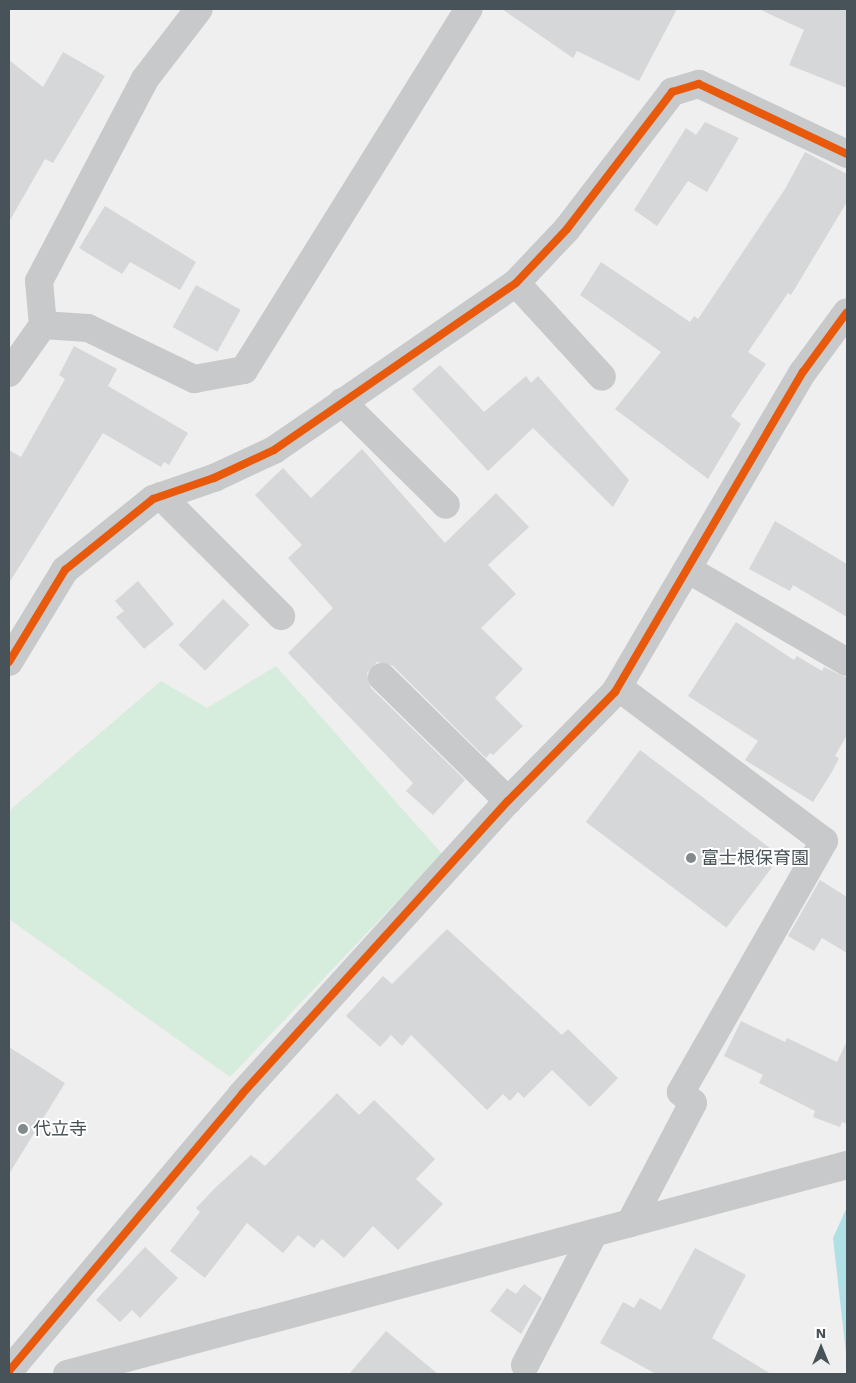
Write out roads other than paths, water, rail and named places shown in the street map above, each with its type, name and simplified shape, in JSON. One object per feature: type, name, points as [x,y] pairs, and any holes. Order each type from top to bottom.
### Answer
[{"type":"street","points":[[9,373],[43,325],[39,281],[145,79],[198,9]]},
{"type":"street","points":[[43,325],[88,328],[194,379],[244,370],[469,9]]},
{"type":"street","points":[[9,662],[65,570],[161,496],[214,478],[274,450],[516,283],[567,229],[672,92],[699,84],[847,154]]},
{"type":"street","points":[[516,283],[602,377]]},
{"type":"street","points":[[9,1371],[242,1094],[508,801],[618,687],[689,570],[803,372],[847,312]]},
{"type":"street","points":[[342,402],[446,505]]},
{"type":"street","points":[[161,496],[281,616]]},
{"type":"street","points":[[689,570],[847,662]]},
{"type":"street","points":[[382,677],[508,801]]},
{"type":"street","points":[[618,687],[824,841],[681,1092],[693,1103],[630,1223]]},
{"type":"street","points":[[66,1374],[847,1165]]},
{"type":"street","points":[[526,1365],[594,1233]]},
{"type":"water","points":[[847,1207],[847,1362],[833,1238]]},
{"type":"place","name":"富士根保育園","points":[[691,858]]},
{"type":"place","name":"代立寺","points":[[23,1129]]}]
